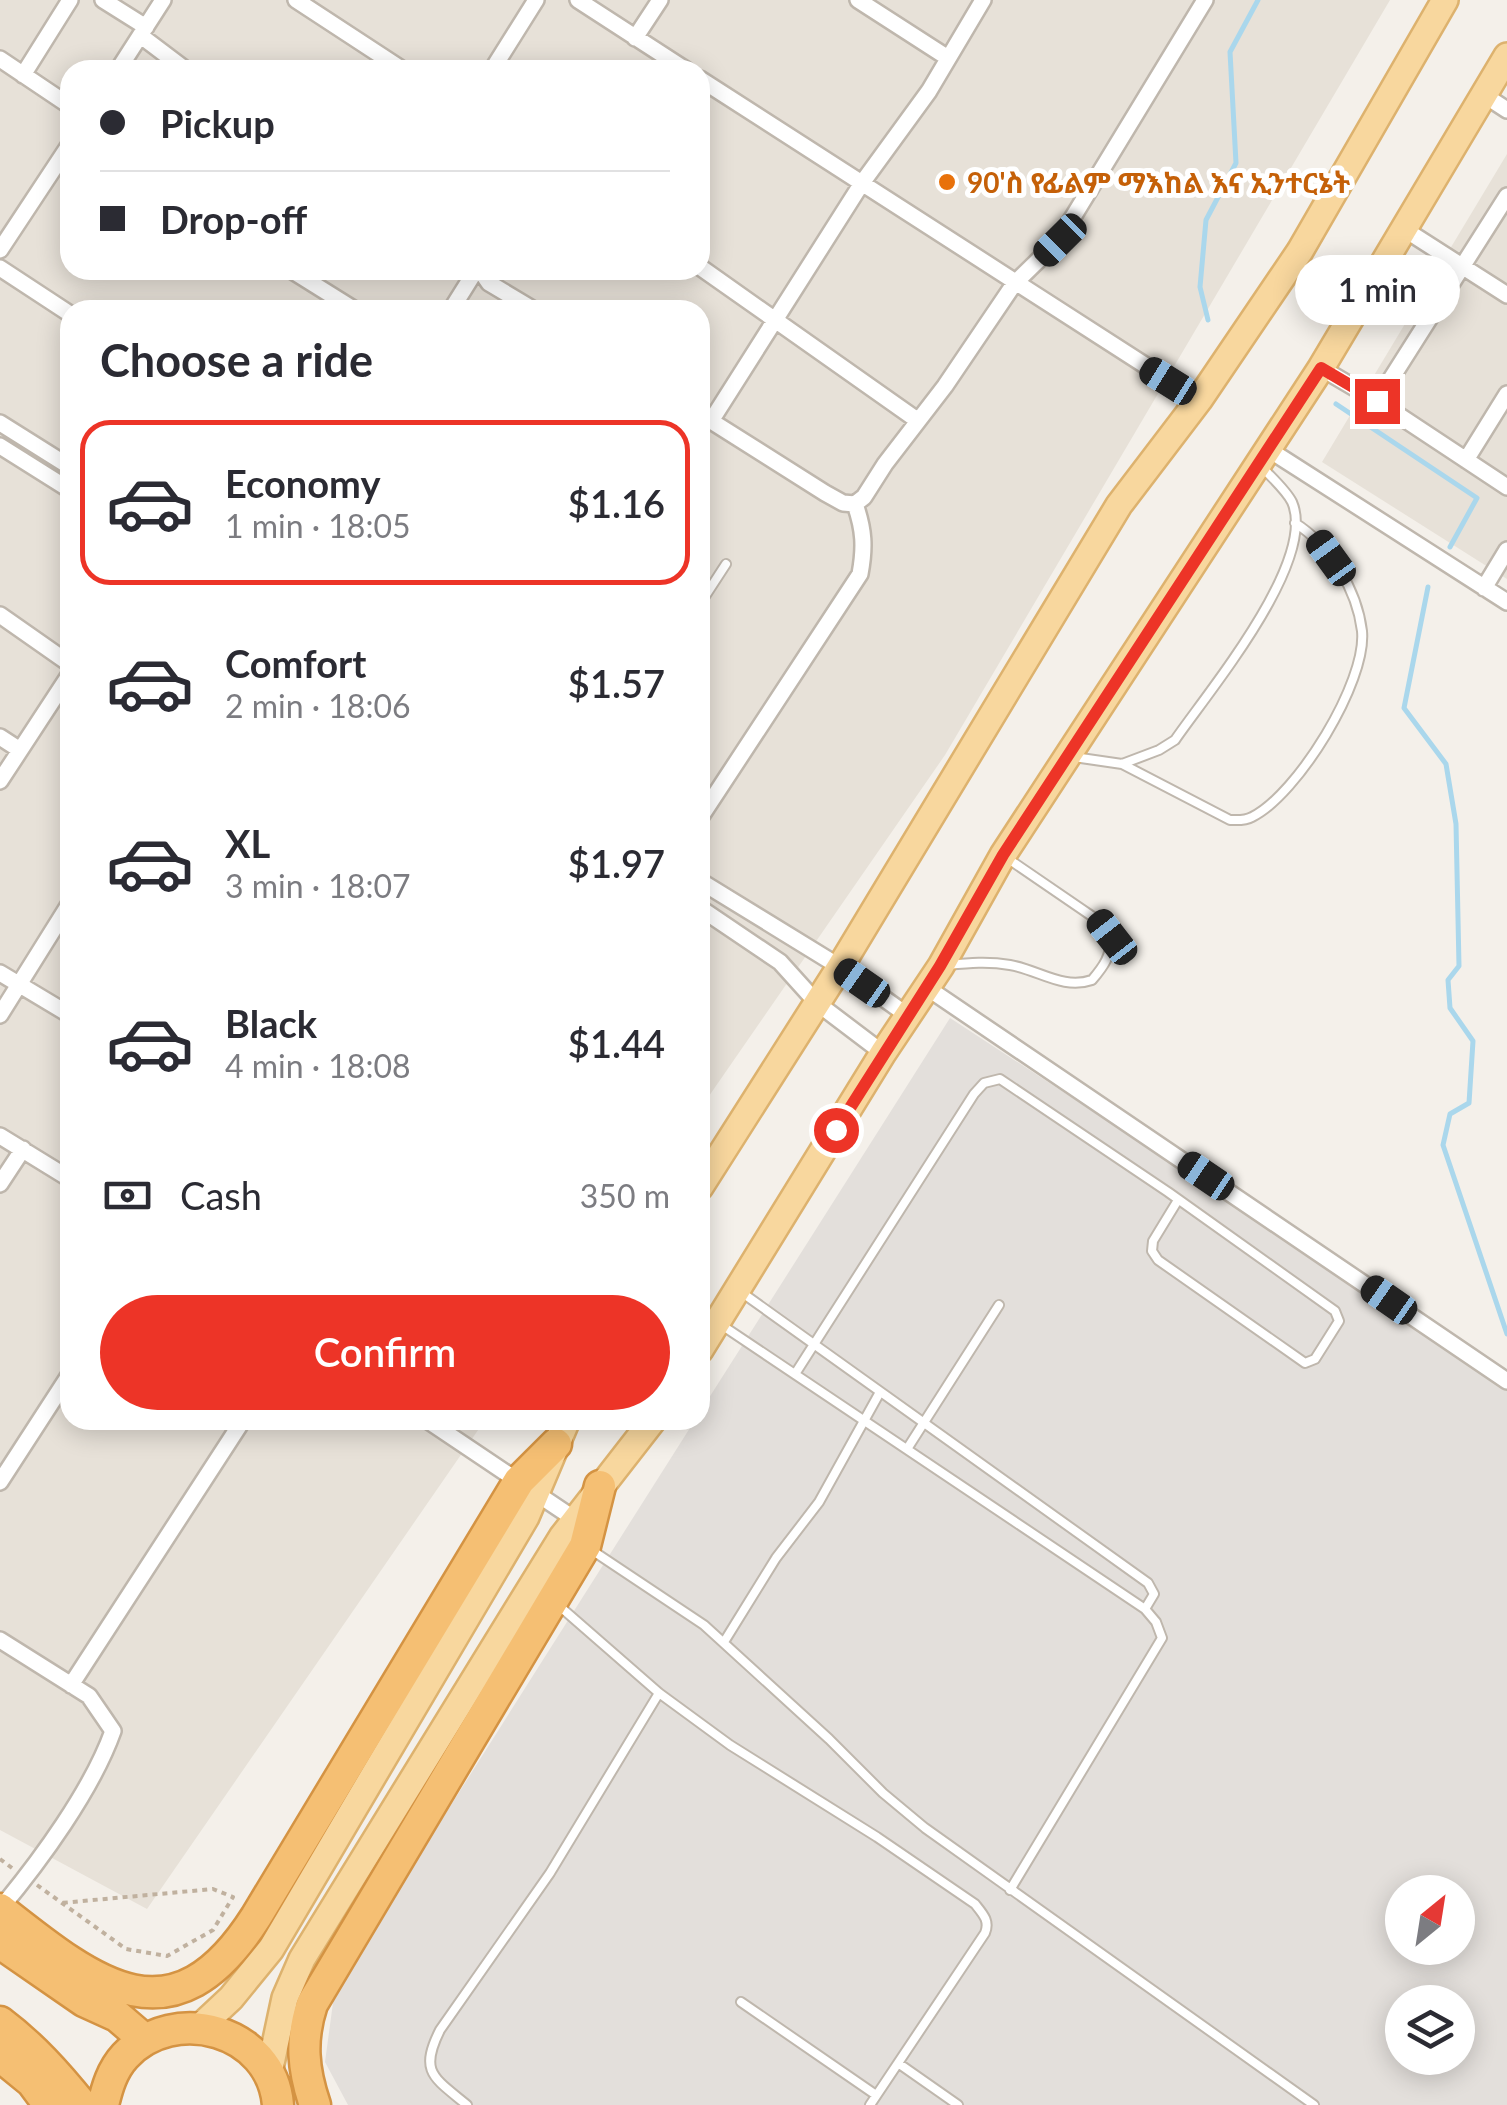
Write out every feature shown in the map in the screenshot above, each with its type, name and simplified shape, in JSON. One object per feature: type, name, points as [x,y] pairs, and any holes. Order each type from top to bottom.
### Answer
[{"type":"highway","points":[[0,1909],[87,1970],[127,1991],[155,1994],[188,1986],[211,1972],[233,1952],[256,1917],[561,1432]]},
{"type":"highway","points":[[314,2105],[304,2074],[306,2022],[312,2004],[553,1601],[600,1486]]},
{"type":"highway","points":[[0,1943],[84,2001],[117,2016],[144,2040]]},
{"type":"highway","points":[[0,2022],[24,2039],[82,2105]]},
{"type":"highway","points":[[103,2105],[110,2079],[124,2056],[144,2040],[171,2029],[200,2028],[240,2042],[256,2056],[268,2073],[278,2105]]},
{"type":"highway","points":[[0,2056],[32,2082],[49,2105]]},
{"type":"main road","points":[[710,1171],[840,967],[1118,505],[1198,400],[1300,251],[1445,0]]},
{"type":"main road","points":[[710,1334],[933,976],[1003,855],[1321,368],[1507,56]]},
{"type":"main road","points":[[600,1486],[644,1430]]},
{"type":"main road","points":[[200,2028],[271,1950],[526,1517],[529,1487]]},
{"type":"main road","points":[[268,2073],[286,1998],[302,1959],[584,1532]]},
{"type":"street","points":[[23,74],[70,0]]},
{"type":"street","points":[[103,0],[175,60]]},
{"type":"street","points":[[125,60],[164,0]]},
{"type":"street","points":[[296,0],[388,60]]},
{"type":"street","points":[[498,60],[536,0]]},
{"type":"street","points":[[578,0],[670,60]]},
{"type":"street","points":[[636,38],[660,0]]},
{"type":"street","points":[[858,0],[948,58]]},
{"type":"street","points":[[710,410],[929,91],[983,0]]},
{"type":"street","points":[[710,420],[825,494],[855,504],[864,497],[1014,284],[1060,240],[1205,0]]},
{"type":"street","points":[[0,60],[60,99]]},
{"type":"street","points":[[710,85],[1198,400]]},
{"type":"street","points":[[1484,95],[1507,110]]},
{"type":"street","points":[[0,250],[60,159]]},
{"type":"street","points":[[1377,401],[1507,196]]},
{"type":"street","points":[[1404,228],[1507,295]]},
{"type":"street","points":[[0,268],[60,307]]},
{"type":"street","points":[[710,274],[917,420]]},
{"type":"street","points":[[301,280],[324,300]]},
{"type":"street","points":[[486,280],[517,300]]},
{"type":"street","points":[[1321,368],[1507,487]]},
{"type":"street","points":[[1466,460],[1507,394]]},
{"type":"street","points":[[0,423],[60,461]]},
{"type":"street","points":[[0,446],[60,484]]},
{"type":"street","points":[[1264,456],[1507,602]]},
{"type":"street","points":[[710,803],[860,574],[864,530],[855,504]]},
{"type":"street","points":[[1484,588],[1507,550]]},
{"type":"street","points":[[0,615],[60,657]]},
{"type":"street","points":[[0,782],[60,689]]},
{"type":"street","points":[[0,736],[20,750]]},
{"type":"street","points":[[710,887],[840,967],[907,1015]]},
{"type":"street","points":[[710,915],[780,962],[817,1003],[882,1053]]},
{"type":"street","points":[[0,1015],[60,919]]},
{"type":"street","points":[[0,973],[60,1009]]},
{"type":"street","points":[[933,976],[1507,1381]]},
{"type":"street","points":[[0,1136],[60,1173]]},
{"type":"street","points":[[0,1184],[23,1150]]},
{"type":"street","points":[[0,1482],[60,1389]]},
{"type":"street","points":[[71,1685],[237,1430]]},
{"type":"street","points":[[442,1430],[529,1487],[584,1532]]},
{"type":"street","points":[[0,1640],[88,1696],[113,1731],[96,1769],[26,1878],[0,1909]]},
{"type":"lane","points":[[1122,764],[1175,740],[1260,618],[1290,561],[1295,523],[1292,502],[1264,456]]},
{"type":"lane","points":[[1070,756],[1122,764],[1230,820],[1249,820],[1278,799],[1314,754],[1351,690],[1362,634],[1350,588],[1315,535],[1295,523]]},
{"type":"lane","points":[[710,589],[726,564]]},
{"type":"lane","points":[[933,976],[984,962],[1011,965],[1067,985],[1092,980],[1104,966],[1111,952],[1112,937],[1099,920],[1003,855]]},
{"type":"lane","points":[[795,1374],[974,1094],[991,1080],[1000,1079],[1016,1087],[1178,1200],[1335,1311],[1339,1321],[1315,1359],[1305,1363],[1158,1260],[1152,1251],[1153,1241],[1178,1200]]},
{"type":"lane","points":[[737,1290],[1148,1583],[1154,1594],[1145,1608]]},
{"type":"lane","points":[[907,1450],[999,1305]]},
{"type":"lane","points":[[717,1322],[1145,1608],[1161,1630],[1162,1638],[1010,1890]]},
{"type":"lane","points":[[724,1642],[776,1558],[819,1502],[880,1392]]},
{"type":"lane","points":[[584,1532],[724,1642],[925,1828],[1314,2105]]},
{"type":"lane","points":[[553,1601],[659,1693],[730,1746],[910,1859],[975,1904],[986,1918],[985,1933],[870,2105]]},
{"type":"lane","points":[[467,2105],[431,2072],[428,2054],[440,2030],[550,1873],[659,1693]]},
{"type":"lane","points":[[740,2002],[876,2096]]},
{"type":"lane","points":[[898,2063],[958,2105]]},
{"type":"path","points":[[213,1888],[233,1897],[213,1930],[166,1956],[126,1949],[61,1902],[213,1888]]},
{"type":"shaded area","points":[[0,0],[1390,0],[945,755],[710,1095],[710,300],[60,300],[60,1430],[478,1430],[147,1909],[0,1830]]},
{"type":"shaded area","points":[[1507,154],[1507,579],[1322,462]]},
{"type":"shaded area","points":[[950,1018],[1377,1297],[1507,1389],[1507,2105],[348,2105],[325,2062],[335,1988],[689,1430],[710,1430],[710,1396]]},
{"type":"waterway","points":[[1208,320],[1200,287],[1206,220],[1236,163],[1230,52],[1258,0]]},
{"type":"waterway","points":[[1336,404],[1477,498],[1450,547]]},
{"type":"waterway","points":[[1428,587],[1404,708],[1446,764],[1456,824],[1459,966],[1448,980],[1450,1008],[1473,1041],[1469,1103],[1450,1114],[1443,1145],[1507,1334]]},
{"type":"place","name":"90'ስ የፊልም ማእከል እና ኢንተርኔት","points":[[947,182]]},
{"type":"route","points":[[836,1130],[940,966],[1003,855],[1321,368],[1377,401]]}]
